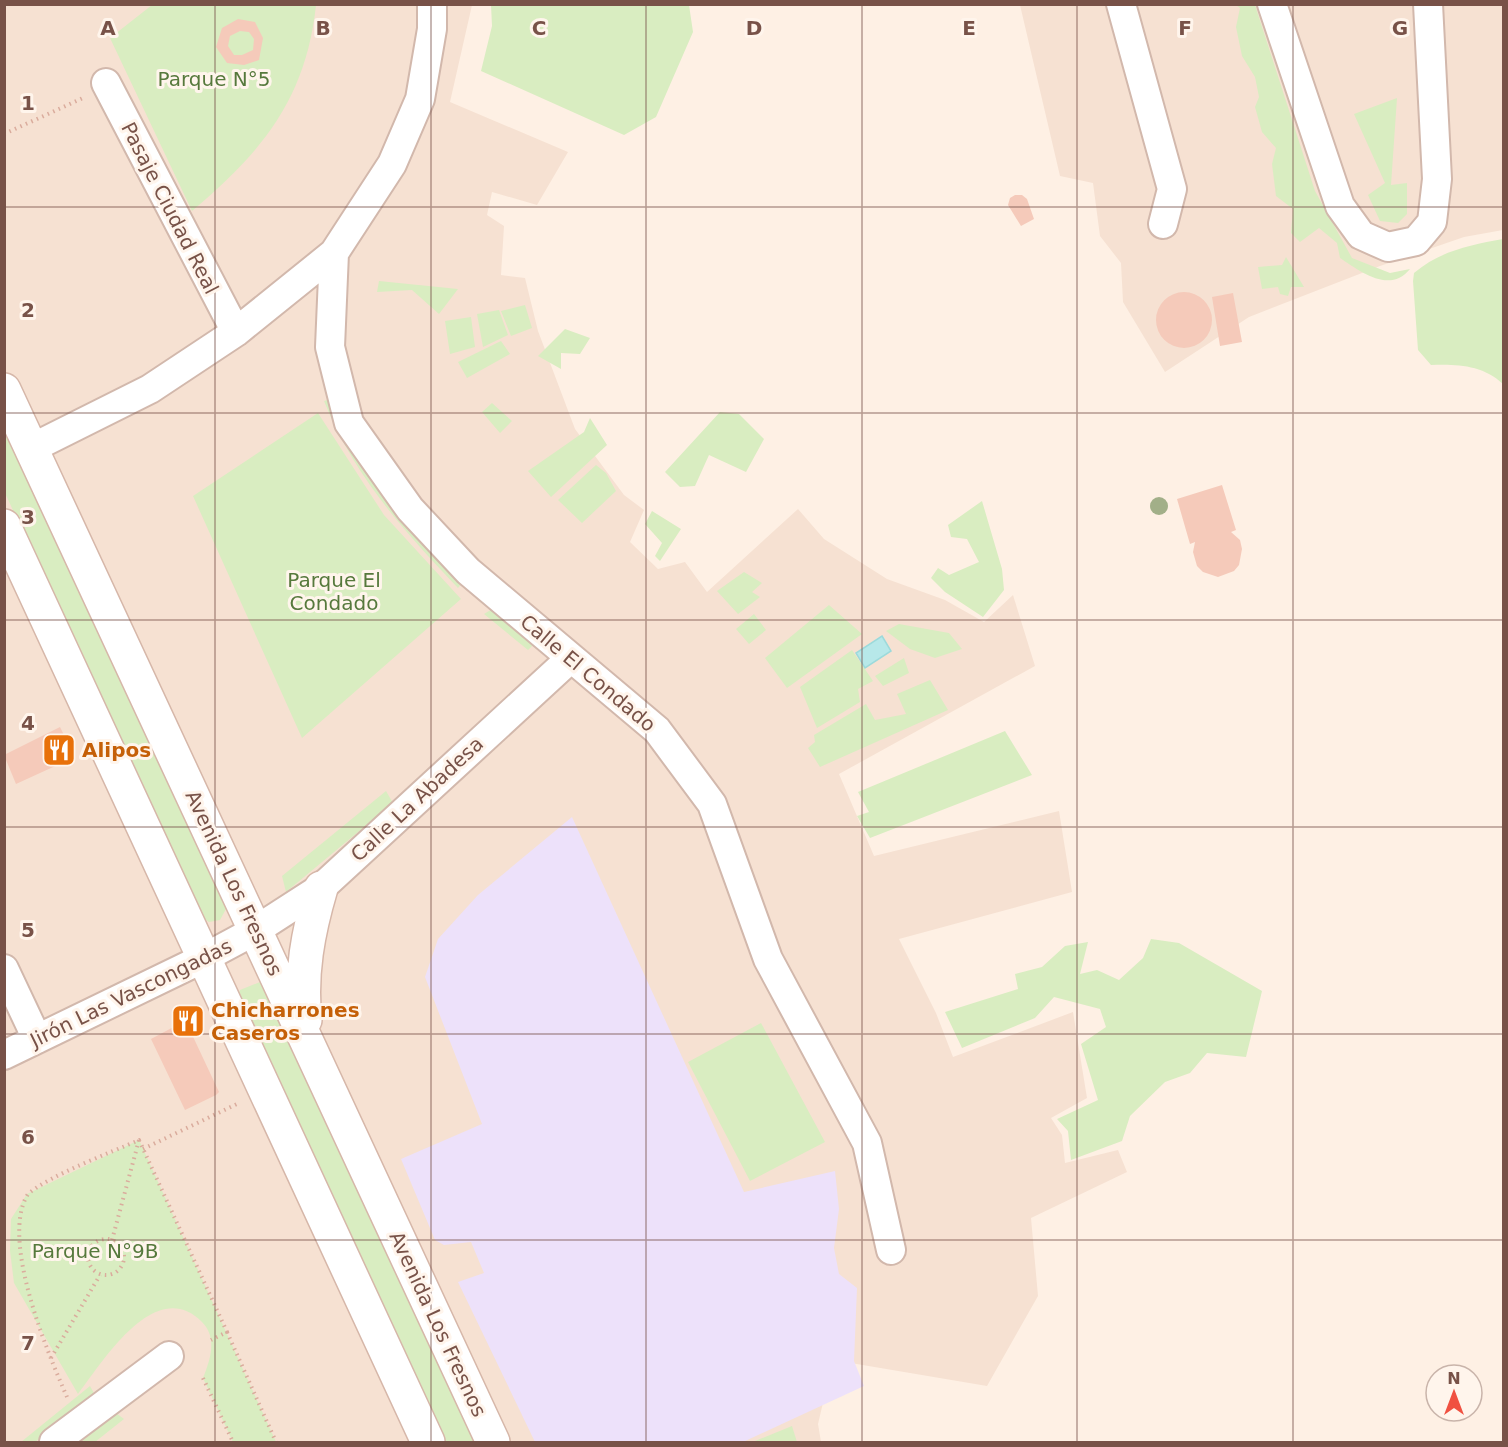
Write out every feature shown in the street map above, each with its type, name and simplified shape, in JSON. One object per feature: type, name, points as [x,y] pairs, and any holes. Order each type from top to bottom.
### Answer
[{"type":"main road","name":"Avenida Los Fresnos","points":[[4,390],[493,1443]]},
{"type":"main road","points":[[4,526],[428,1443]]},
{"type":"main road","points":[[308,1046],[303,975],[308,936],[321,888]]},
{"type":"street","points":[[32,448],[150,389],[236,332],[334,253],[392,164],[420,99],[432,28],[432,4]]},
{"type":"street","points":[[1121,4],[1172,189],[1163,224]]},
{"type":"street","points":[[1272,4],[1340,206],[1361,235],[1388,247],[1416,241],[1432,222],[1437,179],[1428,4]]},
{"type":"street","name":"Pasaje Ciudad Real","points":[[98,89],[236,332]]},
{"type":"street","name":"Calle El Condado","points":[[334,253],[330,347],[349,423],[410,509],[468,571],[657,730],[712,804],[768,958],[867,1143],[891,1250]]},
{"type":"street","name":"Calle La Abadesa","points":[[256,930],[321,888],[571,657]]},
{"type":"street","name":"Jirón Las Vascongadas","points":[[4,1055],[204,958],[256,930]]},
{"type":"street","points":[[4,969],[37,1039]]},
{"type":"street","points":[[54,1443],[168,1356]]},
{"type":"path","points":[[4,134],[98,89]]},
{"type":"path","points":[[143,1149],[238,1103]]},
{"type":"path","points":[[139,1140],[276,1443]]},
{"type":"path","points":[[16,1210],[27,1194],[139,1140]]},
{"type":"path","points":[[112,1240],[139,1140]]},
{"type":"path","points":[[99,1240],[112,1240],[122,1246],[124,1263],[112,1275],[100,1275],[90,1267],[88,1254],[99,1240]]},
{"type":"path","points":[[50,1359],[100,1275]]},
{"type":"path","points":[[25,1304],[70,1402]]},
{"type":"path","points":[[211,1340],[226,1332]]},
{"type":"path","points":[[203,1378],[233,1443]]},
{"type":"shaded area","points":[[5,5],[472,5],[450,102],[568,152],[537,205],[492,192],[487,215],[504,226],[501,275],[525,278],[538,331],[575,429],[624,495],[644,510],[630,542],[658,569],[685,562],[707,592],[798,509],[824,539],[887,579],[945,600],[984,622],[1013,595],[1035,666],[839,774],[874,856],[1059,811],[1072,892],[899,939],[936,1013],[953,1057],[1073,1012],[1087,1098],[1051,1118],[1062,1135],[1065,1163],[1118,1150],[1127,1172],[1031,1218],[1038,1296],[987,1386],[833,1360],[818,1424],[821,1442],[5,1442]]},
{"type":"shaded area","points":[[1020,5],[1503,5],[1503,230],[1464,237],[1380,266],[1249,317],[1165,372],[1123,302],[1121,263],[1100,236],[1093,183],[1060,176]]},
{"type":"shaded area","points":[[572,817],[744,1192],[835,1171],[839,1209],[834,1248],[839,1274],[857,1288],[854,1361],[864,1386],[743,1442],[535,1442],[458,1282],[484,1273],[471,1242],[444,1245],[435,1240],[401,1159],[482,1124],[425,977],[438,939],[478,895]]},
{"type":"green space","name":"Parque N°5","points":[[152,5],[316,5],[311,38],[302,69],[291,96],[276,121],[240,167],[192,211],[110,38]]},
{"type":"green space","points":[[491,5],[689,5],[693,32],[656,117],[624,135],[481,71],[492,26]]},
{"type":"green space","points":[[1236,5],[1255,5],[1315,191],[1352,258],[1390,273],[1410,269],[1402,276],[1394,280],[1385,280],[1357,269],[1340,258],[1337,243],[1319,228],[1300,242],[1291,233],[1293,209],[1276,196],[1272,164],[1276,148],[1262,132],[1255,107],[1259,97],[1255,77],[1242,56],[1236,27],[1240,8]]},
{"type":"green space","points":[[1397,98],[1391,185],[1407,183],[1407,214],[1398,223],[1380,221],[1368,195],[1385,183],[1354,114]]},
{"type":"green space","points":[[1504,239],[1503,384],[1478,369],[1431,365],[1418,350],[1414,273],[1445,254]]},
{"type":"green space","points":[[1286,257],[1304,287],[1291,287],[1288,296],[1280,294],[1278,287],[1262,289],[1258,267],[1282,265]]},
{"type":"green space","points":[[379,281],[458,289],[439,314],[412,290],[377,292]]},
{"type":"green space","points":[[525,305],[532,328],[511,336],[501,311]]},
{"type":"green space","points":[[499,310],[508,335],[483,347],[477,314]]},
{"type":"green space","points":[[471,317],[475,347],[450,354],[445,321]]},
{"type":"green space","points":[[565,329],[590,338],[580,354],[561,353],[561,369],[538,356]]},
{"type":"green space","points":[[501,341],[510,354],[467,378],[458,362]]},
{"type":"green space","points":[[331,399],[463,582],[458,588],[399,523],[365,478],[336,428],[324,401]]},
{"type":"green space","points":[[492,403],[512,421],[500,433],[482,412]]},
{"type":"green space","points":[[720,412],[739,414],[764,439],[746,472],[709,455],[695,486],[680,487],[665,472]]},
{"type":"green space","name":"Parque El Condado","points":[[318,413],[384,515],[461,599],[302,738],[193,496]]},
{"type":"green space","points":[[590,418],[607,445],[551,497],[528,471],[584,432]]},
{"type":"green space","points":[[4,421],[224,900],[226,909],[220,920],[209,922],[200,916],[5,493]]},
{"type":"green space","points":[[596,465],[606,473],[616,491],[582,523],[558,500]]},
{"type":"green space","points":[[982,501],[1002,569],[1004,590],[983,617],[945,592],[931,578],[938,568],[949,575],[979,562],[967,539],[951,537],[948,525]]},
{"type":"green space","points":[[652,511],[681,529],[660,561],[655,556],[662,543],[645,524]]},
{"type":"green space","points":[[744,572],[762,583],[752,592],[760,597],[738,614],[717,591]]},
{"type":"green space","points":[[829,605],[862,634],[787,688],[765,658]]},
{"type":"green space","points":[[494,608],[534,644],[528,650],[484,614]]},
{"type":"green space","points":[[754,614],[766,630],[749,644],[736,629]]},
{"type":"green space","points":[[899,624],[949,633],[962,649],[935,658],[910,649],[886,631]]},
{"type":"green space","points":[[852,650],[873,681],[858,689],[860,702],[817,728],[800,687]]},
{"type":"green space","points":[[904,658],[909,673],[883,686],[875,676]]},
{"type":"green space","points":[[930,680],[948,710],[820,767],[808,748],[815,742],[814,735],[866,704],[875,720],[906,714],[897,694]]},
{"type":"green space","points":[[1005,731],[1032,775],[870,838],[857,816],[869,812],[858,792]]},
{"type":"green space","points":[[386,791],[393,803],[286,892],[282,876]]},
{"type":"green space","points":[[1151,939],[1179,943],[1262,991],[1246,1057],[1207,1053],[1190,1073],[1165,1082],[1130,1116],[1122,1141],[1071,1160],[1068,1131],[1057,1119],[1098,1100],[1081,1044],[1106,1027],[1100,1009],[1054,997],[1035,1018],[962,1048],[945,1012],[1018,989],[1015,974],[1042,967],[1065,946],[1088,942],[1080,974],[1097,970],[1119,980],[1143,958]]},
{"type":"green space","points":[[260,982],[266,984],[479,1442],[444,1442],[238,995],[240,990]]},
{"type":"green space","points":[[761,1023],[825,1142],[750,1181],[688,1062]]},
{"type":"green space","name":"Parque N°9B","points":[[139,1140],[276,1442],[233,1442],[203,1378],[210,1357],[210,1335],[202,1322],[184,1310],[166,1309],[149,1316],[132,1328],[101,1363],[78,1394],[14,1283],[10,1251],[11,1219],[27,1194]]},
{"type":"green space","points":[[90,1386],[95,1395],[35,1442],[21,1442]]},
{"type":"green space","points":[[116,1413],[124,1419],[95,1442],[81,1442]]},
{"type":"green space","points":[[792,1426],[797,1442],[755,1441]]},
{"type":"water","points":[[882,636],[891,651],[865,668],[856,653]]},
{"type":"building","points":[[238,19],[255,22],[263,38],[259,60],[244,65],[227,63],[216,47],[222,28]],"holes":[[[240,31],[249,32],[254,39],[253,50],[242,55],[234,55],[228,46],[230,36]]]},
{"type":"building","points":[[1022,195],[1027,199],[1034,219],[1021,226],[1008,205],[1010,198]]},
{"type":"building","points":[[1178,292],[1190,292],[1204,300],[1212,314],[1210,331],[1204,340],[1190,348],[1178,348],[1161,336],[1156,326],[1156,314],[1168,297]]},
{"type":"building","points":[[1233,293],[1242,342],[1220,346],[1212,297]]},
{"type":"building","points":[[1222,485],[1236,530],[1231,532],[1240,540],[1242,549],[1239,565],[1234,571],[1218,577],[1203,572],[1197,566],[1193,552],[1195,542],[1190,544],[1177,499]]},
{"type":"building","points":[[60,727],[75,757],[16,784],[4,755]]},
{"type":"building","points":[[181,1023],[188,1026],[219,1092],[185,1110],[151,1039]]},
{"type":"place","name":"Alipos","points":[[59,750]]},
{"type":"place","name":"Chicharrones Caseros","points":[[188,1021]]}]
